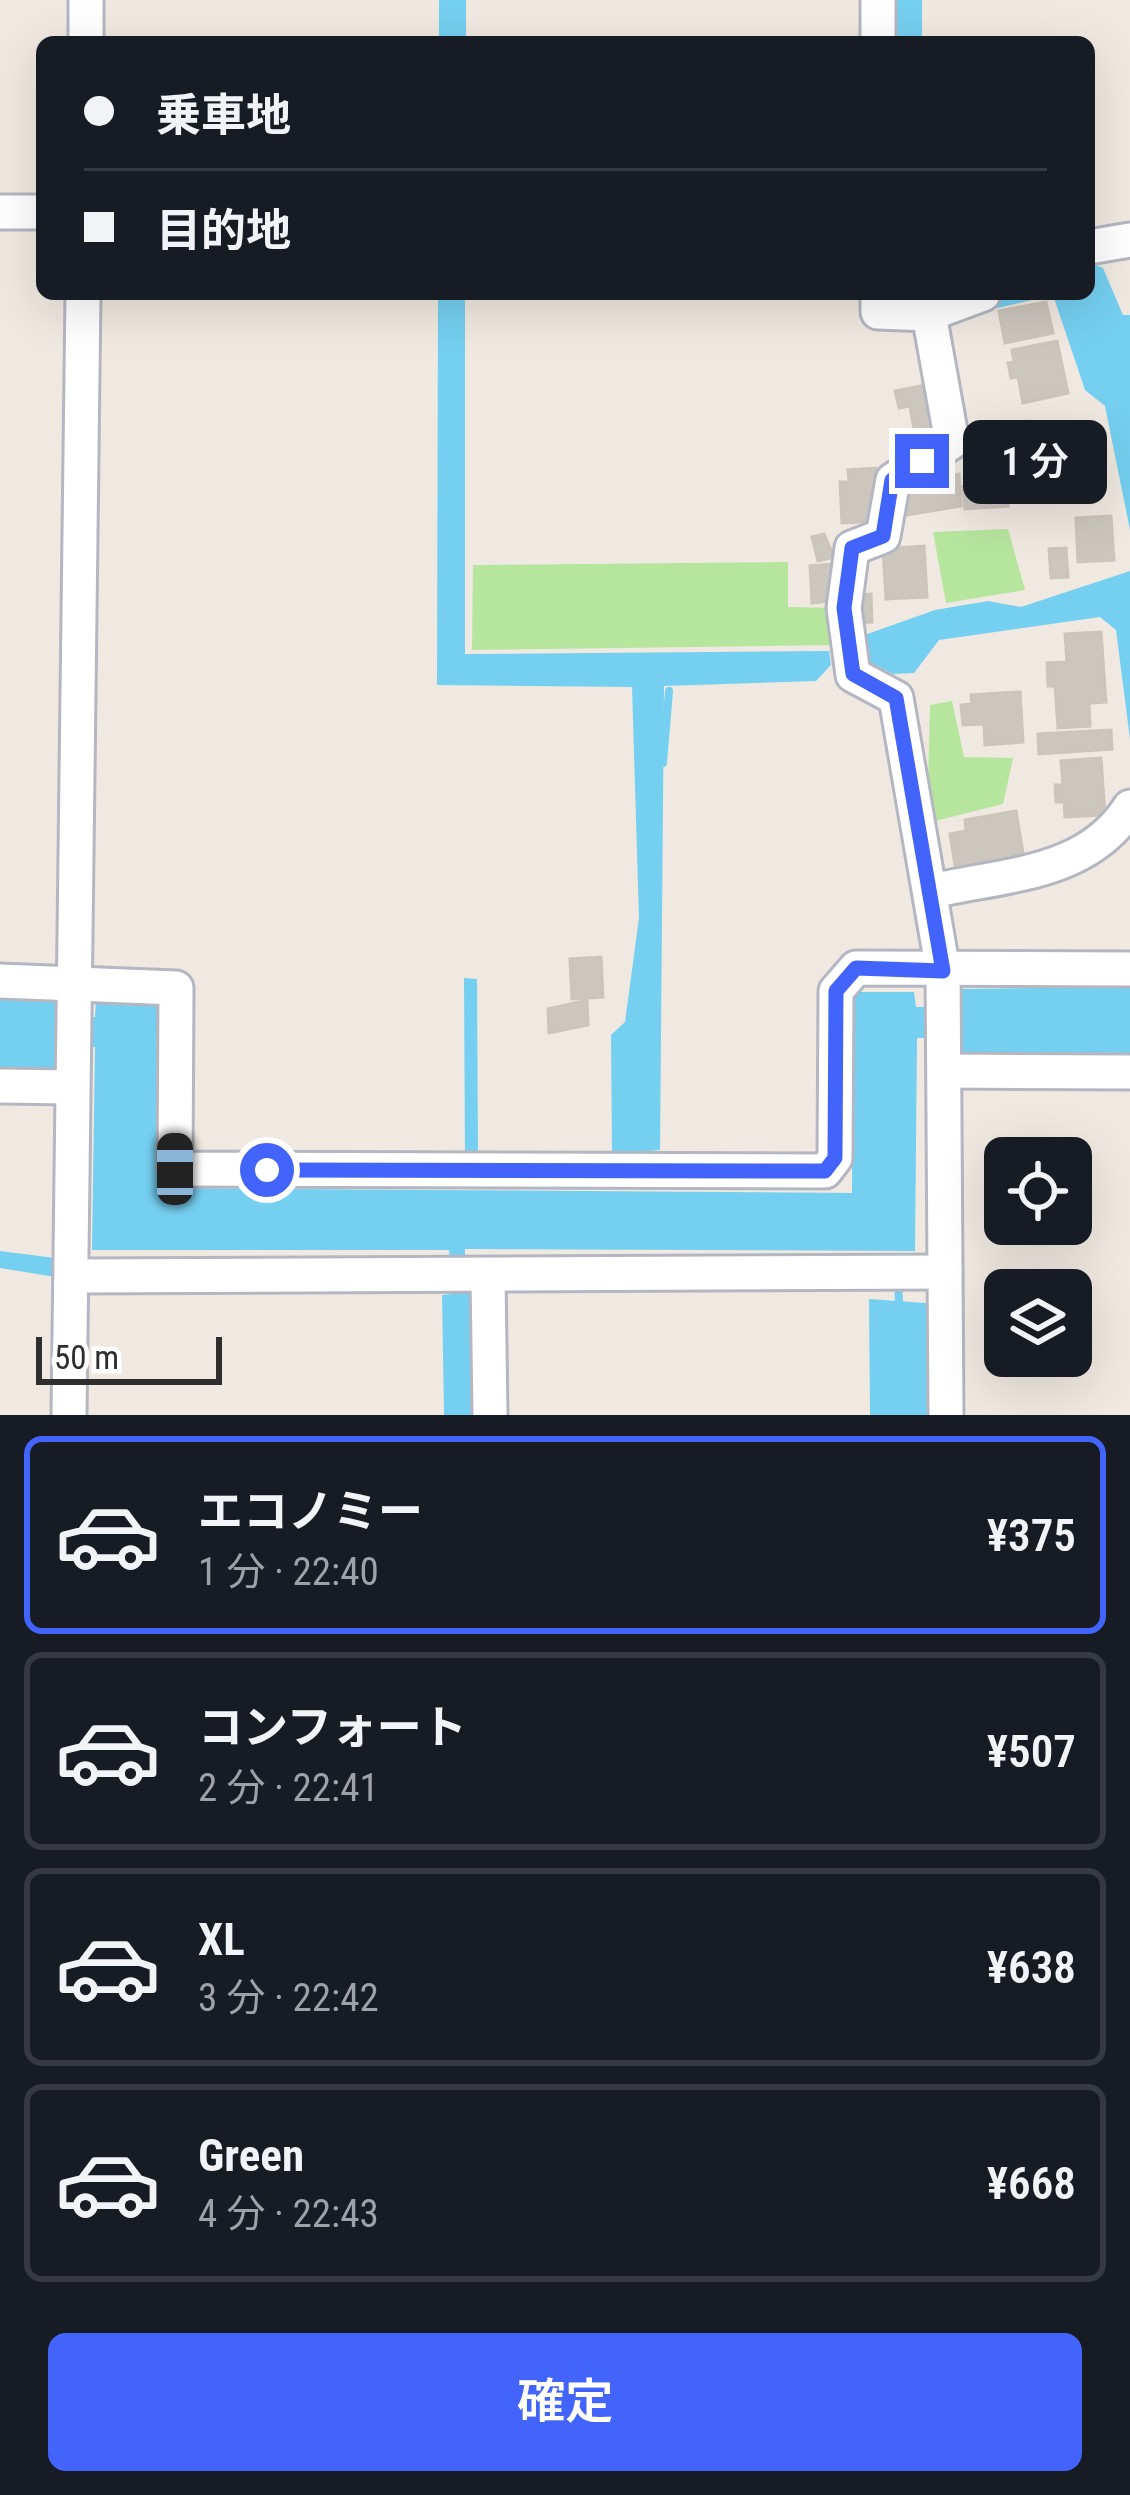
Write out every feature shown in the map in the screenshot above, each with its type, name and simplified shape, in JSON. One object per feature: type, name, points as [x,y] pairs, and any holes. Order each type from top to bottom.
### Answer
[{"type":"street","points":[[86,0],[86,36]]},
{"type":"street","points":[[878,0],[878,36]]},
{"type":"street","points":[[0,212],[36,212]]},
{"type":"street","points":[[1095,246],[1130,240]]},
{"type":"street","points":[[69,1415],[83,300]]},
{"type":"street","points":[[878,300],[878,312],[929,314],[966,300]]},
{"type":"street","points":[[929,314],[952,442],[892,480],[883,536],[852,548],[849,658],[896,698],[933,891],[946,1058],[946,1415]]},
{"type":"street","points":[[933,891],[1078,860],[1114,833],[1130,807]]},
{"type":"street","points":[[0,981],[73,996],[176,988],[175,1169],[825,1171],[835,1158],[836,991],[856,968],[943,984],[1130,969]]},
{"type":"street","points":[[946,1058],[1130,1072]]},
{"type":"street","points":[[0,1085],[73,1073]]},
{"type":"street","points":[[74,1276],[945,1272]]},
{"type":"street","points":[[468,1277],[490,1415]]},
{"type":"green space","points":[[1008,529],[1025,590],[946,603],[933,532]]},
{"type":"green space","points":[[788,562],[788,607],[837,608],[837,645],[472,650],[473,565]]},
{"type":"green space","points":[[952,701],[964,757],[1013,758],[1003,804],[927,823],[930,705]]},
{"type":"water","points":[[439,0],[466,0],[466,36],[439,36]]},
{"type":"water","points":[[891,0],[922,0],[922,36],[891,36]]},
{"type":"water","points":[[1095,265],[1103,268],[1123,315],[1130,315],[1130,530],[1105,406],[1085,390],[1055,300],[1095,300]]},
{"type":"water","points":[[438,300],[465,300],[465,654],[829,651],[831,665],[816,681],[664,686],[660,1150],[612,1154],[611,1035],[625,1022],[639,918],[632,687],[437,685]]},
{"type":"water","points":[[994,300],[1032,300],[972,314],[969,310]]},
{"type":"water","points":[[1130,571],[1130,739],[1116,630],[1100,617],[939,640],[914,673],[893,674],[859,657],[856,638],[935,610],[988,601],[1021,607]]},
{"type":"water","points":[[464,978],[477,979],[478,1157],[465,1156]]},
{"type":"water","points":[[1130,987],[1130,1055],[957,1055],[956,1038],[917,1038],[915,1251],[465,1249],[466,1293],[473,1294],[474,1415],[444,1415],[442,1295],[451,1294],[449,1250],[92,1250],[95,1047],[57,1046],[57,1068],[0,1067],[0,997],[57,998],[58,1016],[95,1017],[96,997],[162,1002],[161,1188],[852,1193],[853,992],[914,992],[916,1007],[957,1007],[958,989]]},
{"type":"water","points":[[0,1251],[63,1259],[62,1278],[0,1268]]},
{"type":"water","points":[[869,1299],[926,1303],[927,1415],[870,1415]]},
{"type":"building","points":[[1046,302],[1053,333],[1005,343],[999,311]]},
{"type":"building","points":[[1057,341],[1068,393],[1023,403],[1018,377],[1011,378],[1012,350]]},
{"type":"building","points":[[932,384],[942,442],[917,447],[910,406],[899,408],[895,391]]},
{"type":"building","points":[[1027,421],[1030,437],[1037,436],[1044,470],[1003,479],[988,429]]},
{"type":"building","points":[[876,468],[878,521],[842,523],[840,482],[849,482],[848,470]]},
{"type":"building","points":[[959,474],[961,506],[907,515],[905,484]]},
{"type":"building","points":[[1007,484],[1008,506],[965,509],[963,487]]},
{"type":"building","points":[[1111,516],[1114,560],[1078,562],[1076,518]]},
{"type":"building","points":[[824,534],[834,557],[818,561],[812,537]]},
{"type":"building","points":[[924,546],[927,597],[886,599],[883,549]]},
{"type":"building","points":[[1066,548],[1068,577],[1051,578],[1049,549]]},
{"type":"building","points":[[835,564],[831,601],[812,603],[810,566]]},
{"type":"building","points":[[871,594],[872,622],[856,623],[854,595]]},
{"type":"building","points":[[1101,632],[1106,702],[1089,703],[1090,726],[1058,728],[1055,686],[1048,686],[1047,663],[1067,662],[1065,634]]},
{"type":"building","points":[[1020,692],[1023,742],[985,745],[984,724],[963,725],[961,705],[972,704],[971,695]]},
{"type":"building","points":[[1111,730],[1112,749],[1039,754],[1038,734]]},
{"type":"building","points":[[1101,758],[1105,815],[1065,817],[1064,802],[1056,802],[1055,785],[1063,785],[1061,761]]},
{"type":"building","points":[[1016,811],[1024,859],[956,871],[950,834],[966,831],[965,820]]},
{"type":"building","points":[[601,957],[603,997],[572,999],[570,959]]},
{"type":"building","points":[[587,1000],[588,1025],[549,1033],[548,1009]]},
{"type":"waterway","points":[[663,763],[669,691]]},
{"type":"waterway","points":[[898,1282],[899,1301]]},
{"type":"route","points":[[267,1170],[825,1171],[835,1158],[836,991],[856,968],[943,971],[933,891],[896,698],[853,674],[844,608],[852,548],[883,536],[892,480],[922,461]]}]
